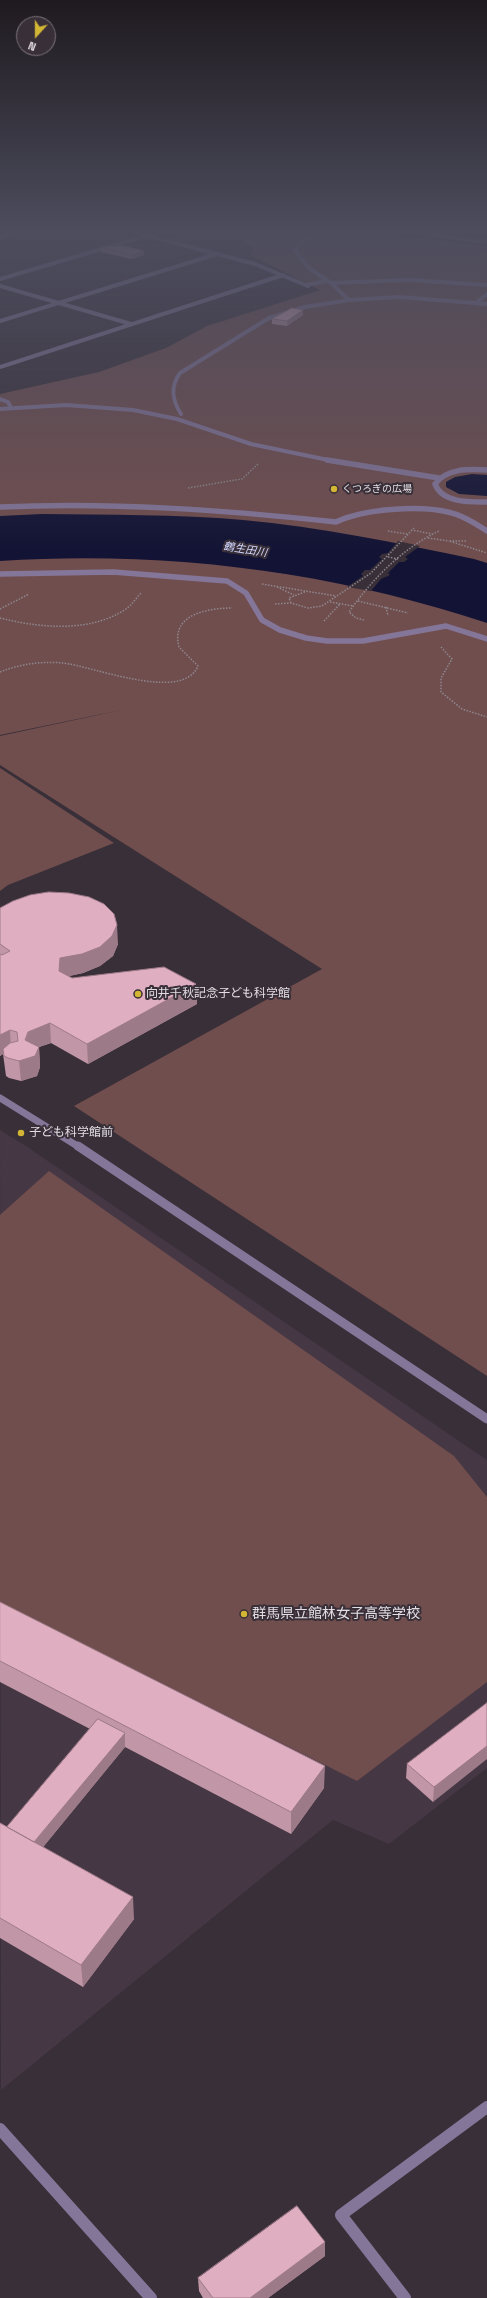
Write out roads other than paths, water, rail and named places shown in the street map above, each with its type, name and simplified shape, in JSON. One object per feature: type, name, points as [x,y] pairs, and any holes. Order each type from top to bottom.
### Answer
[{"type":"street","points":[[0,367],[91,337]]},
{"type":"street","points":[[181,414],[173,401],[172,391],[174,382],[183,370],[237,337]]},
{"type":"street","points":[[0,399],[8,402],[11,408]]},
{"type":"street","points":[[0,409],[81,406],[137,410],[177,419],[248,444],[275,450],[439,478],[459,471],[487,470]]},
{"type":"street","points":[[439,478],[435,487],[444,495],[461,500],[487,502]]},
{"type":"street","points":[[0,507],[115,504],[167,506],[251,512],[336,522],[342,518],[365,514],[432,510],[447,512],[465,518],[487,531]]},
{"type":"street","points":[[0,574],[113,572],[171,575],[228,581],[246,593],[262,620],[288,633],[306,638],[327,641],[363,641],[446,626],[487,639]]},
{"type":"street","points":[[0,1098],[56,1132],[487,1419]]},
{"type":"street","points":[[405,2298],[341,2215],[487,2107]]},
{"type":"street","points":[[0,2129],[152,2298]]},
{"type":"water","points":[[472,474],[487,475],[487,496],[459,494],[446,487],[446,482],[455,477]]},
{"type":"water","name":"鶴生田川","points":[[42,514],[168,516],[218,518],[272,523],[388,541],[474,559],[487,563],[487,623],[428,605],[368,590],[246,568],[185,562],[123,559],[61,558],[0,561],[0,516]]},
{"type":"place","name":"くつろぎの広場","points":[[334,489]]},
{"type":"place","name":"向井千秋記念子ども科学館","points":[[138,994]]},
{"type":"place","name":"子ども科学館前","points":[[21,1133]]},
{"type":"place","name":"群馬県立館林女子高等学校","points":[[244,1614]]}]
